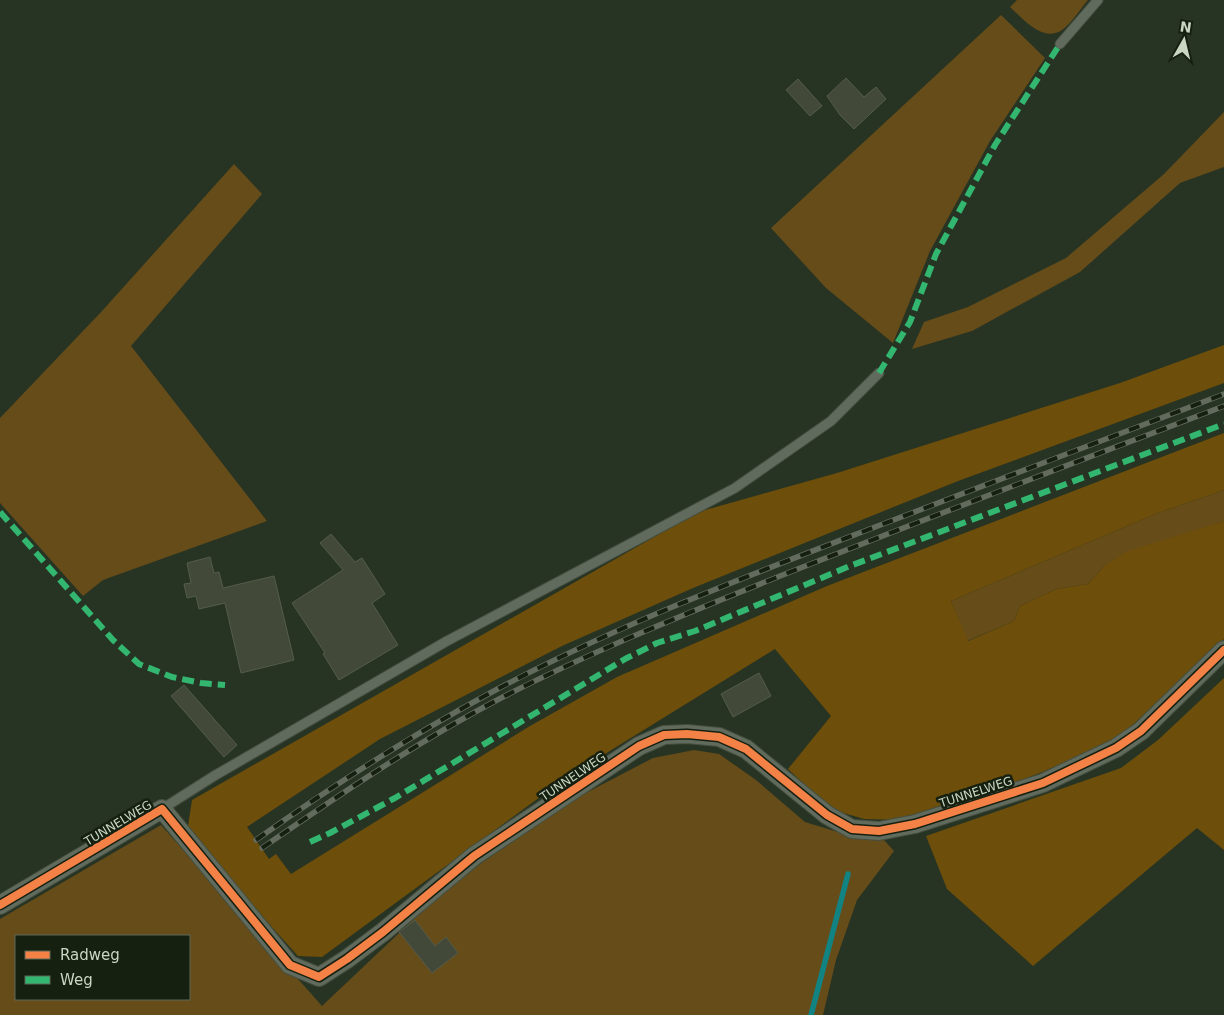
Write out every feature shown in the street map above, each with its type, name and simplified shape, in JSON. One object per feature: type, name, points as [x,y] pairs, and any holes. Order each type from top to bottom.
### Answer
[{"type":"street","name":"TUNNELWEG","points":[[0,906],[162,809],[290,965],[319,976],[347,959],[383,932],[474,856],[639,746],[664,734],[719,736],[746,749],[827,815],[852,829],[879,831],[915,824],[1042,783],[1116,748],[1140,731],[1224,650]]},
{"type":"lane","points":[[1060,44],[1098,0]]},
{"type":"lane","points":[[162,809],[447,641],[735,488],[831,421],[879,373]]},
{"type":"shaded area","points":[[1017,0],[1088,0],[1062,30],[1048,34],[1034,28],[1010,7]]},
{"type":"shaded area","points":[[1001,15],[1045,58],[990,141],[930,251],[893,343],[826,288],[771,228]]},
{"type":"shaded area","points":[[1224,112],[1224,167],[1180,183],[1080,272],[972,331],[912,349],[924,322],[968,307],[1066,258],[1164,174]]},
{"type":"shaded area","points":[[234,164],[262,194],[131,346],[267,521],[103,580],[83,596],[0,503],[0,418],[103,310]]},
{"type":"shaded area","points":[[1224,345],[1224,383],[958,481],[693,588],[562,646],[380,739],[247,827],[269,859],[276,854],[291,874],[530,726],[617,677],[827,586],[1224,433],[1224,490],[1158,513],[951,601],[968,641],[1014,621],[1020,606],[1056,589],[1088,584],[1104,566],[1128,551],[1224,521],[1224,639],[1134,724],[1112,741],[1085,755],[1022,780],[899,820],[864,819],[830,809],[788,769],[831,716],[775,649],[566,778],[322,957],[298,956],[187,833],[192,800],[698,512],[837,473],[1120,383]]},
{"type":"shaded area","points":[[1224,490],[1224,521],[1104,566],[1088,584],[1056,589],[1020,606],[1014,621],[967,641],[951,601],[1158,513]]},
{"type":"shaded area","points":[[1224,678],[1224,850],[1197,828],[1033,966],[947,889],[926,836],[1121,768],[1158,740]]},
{"type":"shaded area","points":[[694,750],[719,754],[756,780],[805,822],[854,837],[882,838],[894,851],[857,900],[836,960],[823,1015],[0,1015],[0,919],[161,825],[322,1006],[435,899],[480,864],[580,796],[653,758]]},
{"type":"building","points":[[846,78],[864,97],[876,87],[886,99],[854,129],[840,115],[827,96]]},
{"type":"building","points":[[798,79],[822,106],[810,116],[786,90]]},
{"type":"building","points":[[331,534],[355,562],[362,558],[385,594],[372,603],[398,645],[339,680],[323,654],[325,653],[292,603],[343,570],[320,543]]},
{"type":"building","points":[[210,557],[214,573],[219,572],[223,588],[274,576],[294,660],[241,673],[225,603],[199,609],[196,596],[187,598],[184,584],[191,583],[187,563]]},
{"type":"building","points":[[759,673],[771,696],[733,717],[721,694]]},
{"type":"building","points":[[184,685],[237,745],[224,757],[171,696]]},
{"type":"building","points":[[415,920],[435,946],[446,937],[458,953],[432,973],[399,932]]},
{"type":"waterway","points":[[811,1015],[848,874]]},
{"type":"railway","points":[[256,840],[342,781],[431,726],[492,692],[582,647],[768,568],[1224,394]]},
{"type":"railway","points":[[262,848],[349,789],[439,733],[501,698],[568,665],[671,620],[775,578],[1224,406]]},
{"type":"marked path","points":[[879,373],[910,322],[936,254],[995,145],[1060,44]]},
{"type":"marked path","points":[[310,842],[395,798],[625,659],[657,643],[695,631],[850,566],[1224,424]]},
{"type":"marked path","points":[[0,512],[113,640],[139,664],[172,677],[201,683],[225,685]]},
{"type":"cycle path","points":[[0,905],[162,809],[290,965],[319,977],[383,932],[474,856],[639,746],[664,735],[687,734],[719,737],[746,749],[827,815],[852,829],[879,831],[915,824],[1043,783],[1116,748],[1141,731],[1224,650]]}]
